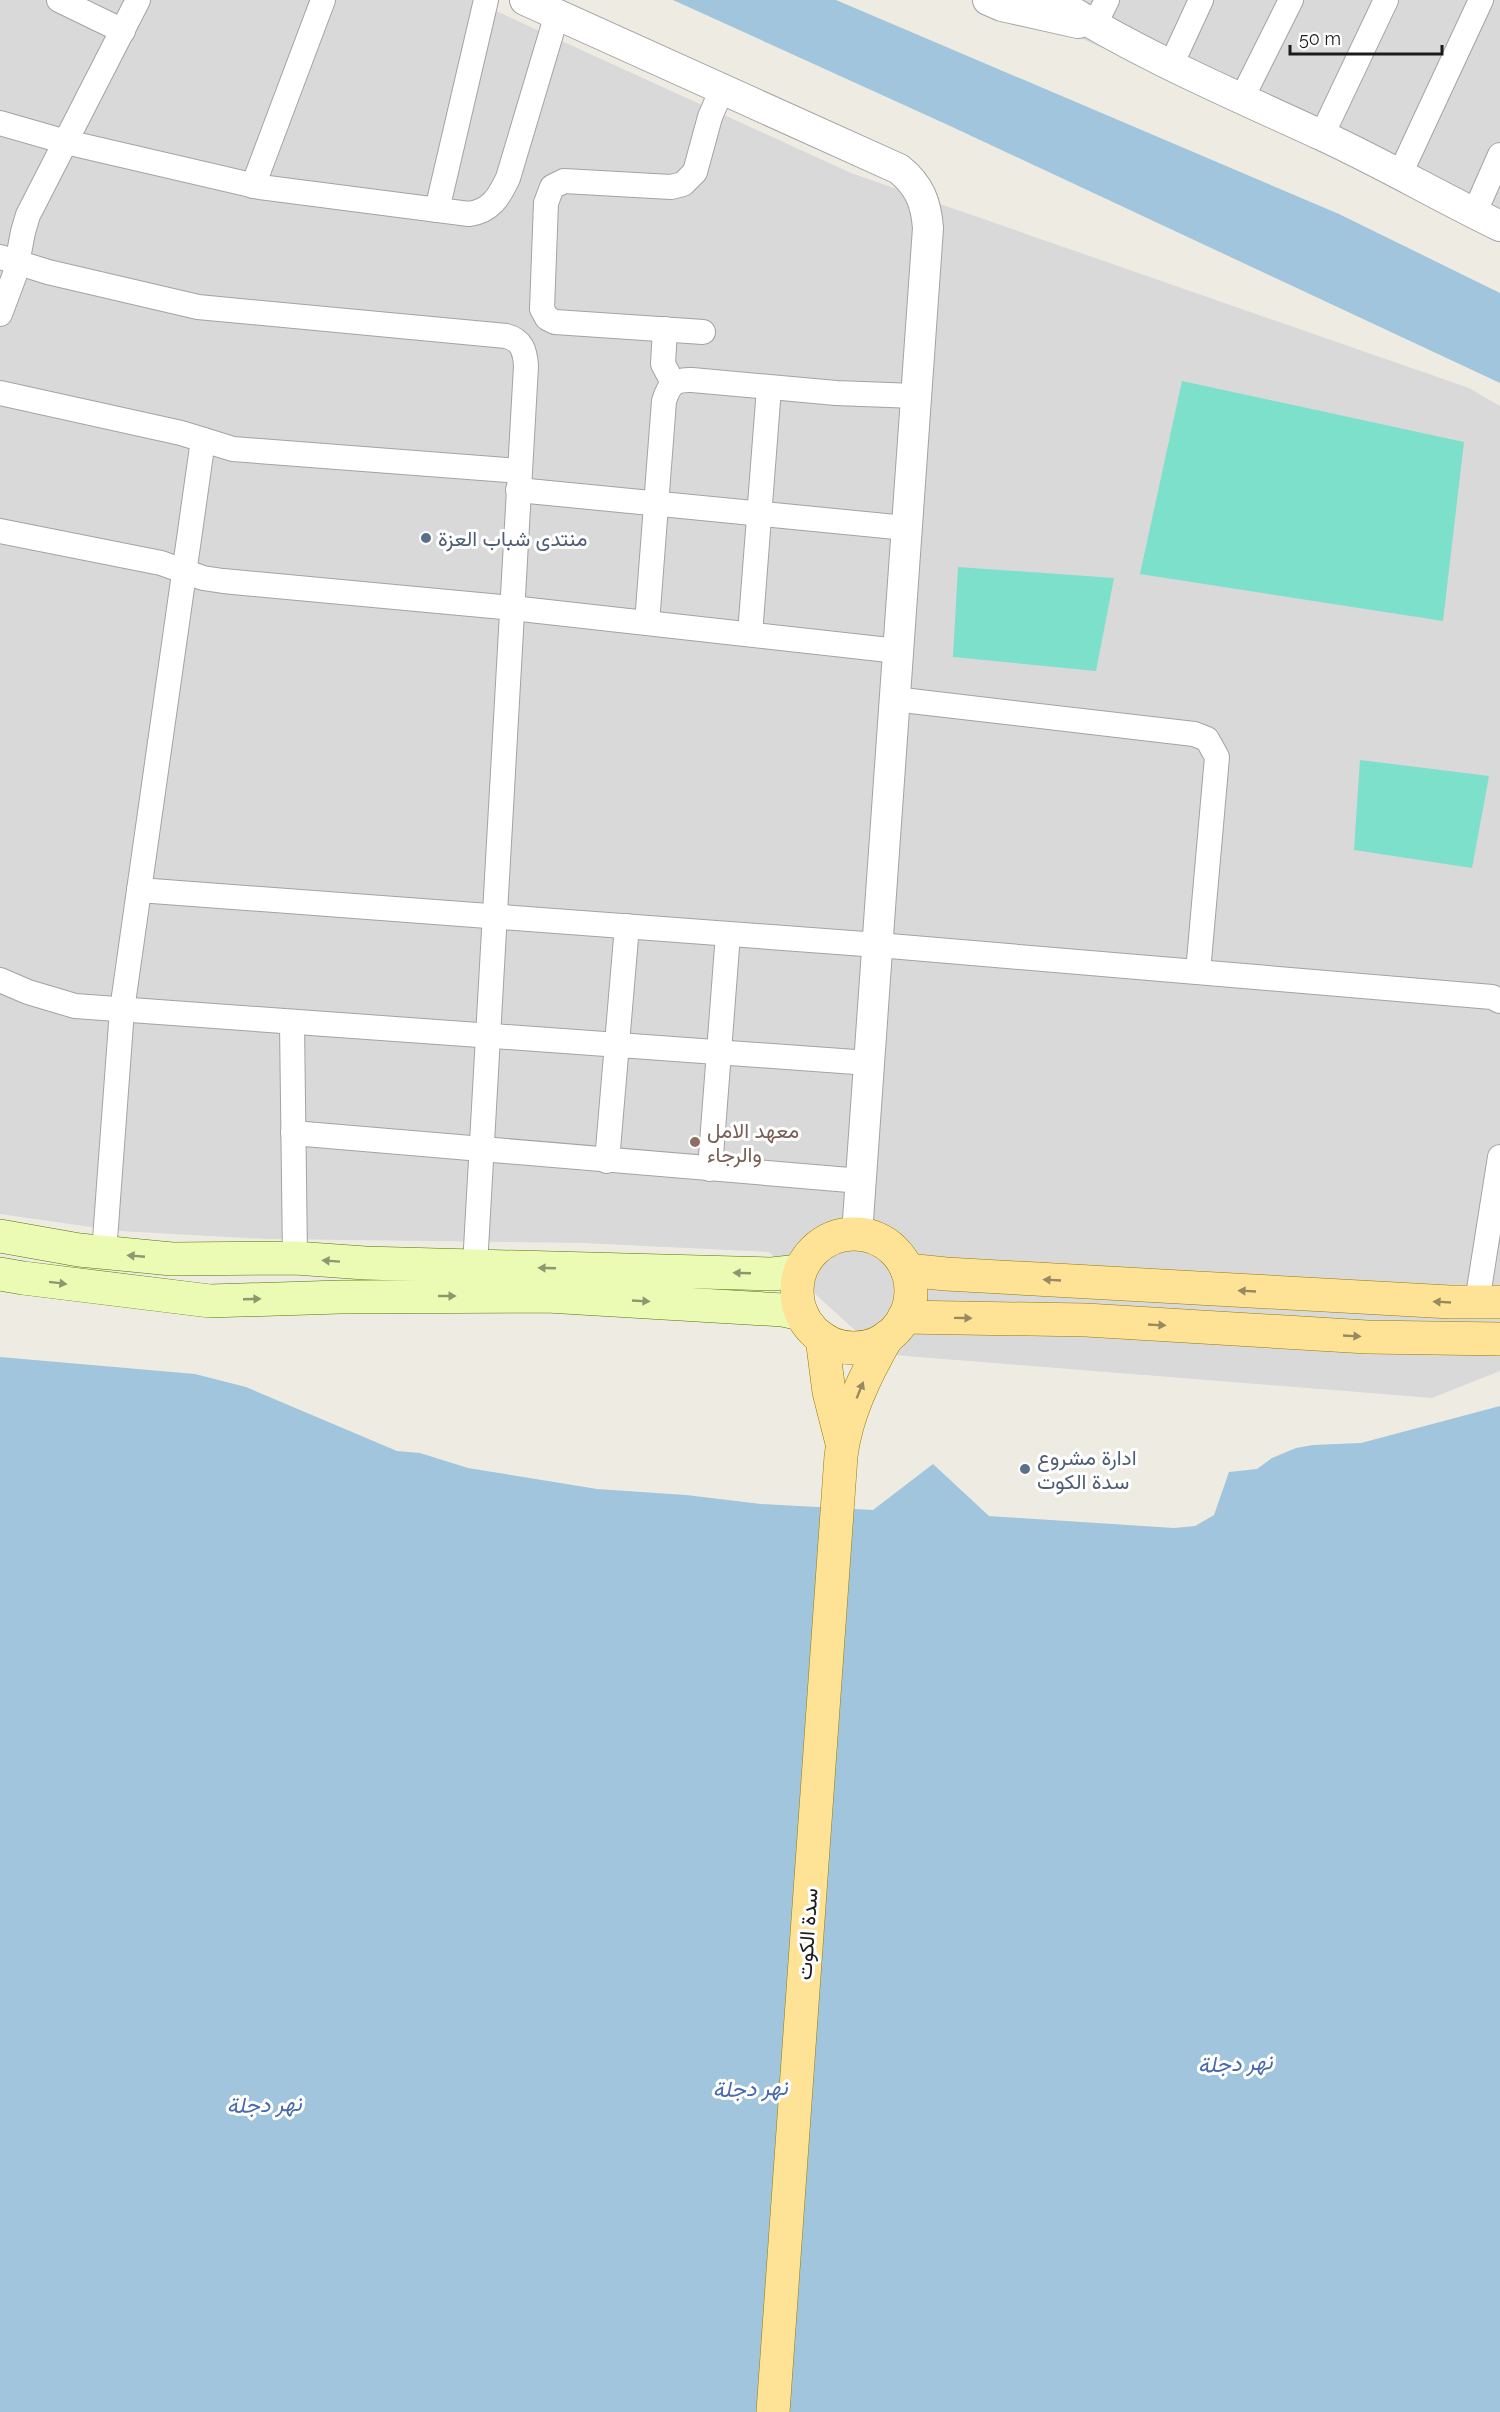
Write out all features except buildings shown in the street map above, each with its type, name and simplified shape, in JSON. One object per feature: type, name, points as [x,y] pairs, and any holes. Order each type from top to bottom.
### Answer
[{"type":"main road","points":[[857,1234],[873,1237],[888,1245],[899,1256],[907,1270],[910,1286],[909,1302],[860,1389],[842,1451],[812,1326],[798,1300],[800,1271],[809,1256],[823,1243],[839,1236],[857,1234]]},
{"type":"main road","points":[[0,1236],[27,1243],[172,1259],[295,1258],[365,1263],[772,1274],[800,1271]]},
{"type":"main road","points":[[365,1263],[366,1296]]},
{"type":"main road","points":[[907,1270],[957,1275],[1489,1302]]},
{"type":"main road","points":[[0,1274],[210,1301],[366,1296],[547,1296],[783,1310],[812,1326],[837,1345],[855,1347],[871,1345],[896,1327],[1086,1320],[1367,1337],[1500,1339]]},
{"type":"main road","name":"سدة الكوت","points":[[773,2412],[842,1451]]},
{"type":"street","points":[[59,0],[123,31]]},
{"type":"street","points":[[0,314],[15,274],[9,259],[23,232],[28,215],[138,0]]},
{"type":"street","points":[[253,186],[323,0]]},
{"type":"street","points":[[437,210],[486,0]]},
{"type":"street","points":[[525,0],[900,169],[921,193],[926,209],[928,228],[857,1234]]},
{"type":"street","points":[[988,0],[1002,6],[1100,13]]},
{"type":"street","points":[[1053,0],[1100,13],[1171,65],[1242,100],[1322,135],[1487,220],[1500,155]]},
{"type":"street","points":[[1171,65],[1201,0]]},
{"type":"street","points":[[1242,100],[1291,0]]},
{"type":"street","points":[[1322,135],[1386,0]]},
{"type":"street","points":[[1400,174],[1481,0]]},
{"type":"street","points":[[0,123],[66,142],[253,186],[437,210],[478,213],[485,211],[501,194],[508,178],[557,14]]},
{"type":"street","points":[[703,332],[555,321],[545,316],[542,309],[546,203],[552,188],[564,181],[671,187],[683,184],[695,172],[710,117],[722,89]]},
{"type":"street","points":[[9,259],[48,272],[198,307],[506,336],[523,347],[526,366],[475,1266]]},
{"type":"street","points":[[519,344],[545,316]]},
{"type":"street","points":[[665,329],[663,364],[673,383]]},
{"type":"street","points":[[647,623],[664,401],[673,383],[680,380],[692,380],[836,393],[915,396]]},
{"type":"street","points":[[750,634],[769,388]]},
{"type":"street","points":[[0,393],[181,433],[233,449],[519,481],[656,504],[906,528]]},
{"type":"street","points":[[104,1253],[122,1010],[203,440]]},
{"type":"street","points":[[0,531],[161,563],[203,578],[512,608],[898,651]]},
{"type":"street","points":[[894,699],[1194,734],[1208,739],[1216,757],[1198,972]]},
{"type":"street","points":[[139,890],[878,945],[1492,998],[1500,1001]]},
{"type":"street","points":[[607,1161],[627,926]]},
{"type":"street","points":[[710,1169],[728,934]]},
{"type":"street","points":[[0,980],[75,1006],[869,1063]]},
{"type":"street","points":[[292,1023],[295,1258]]},
{"type":"street","points":[[293,1134],[861,1181]]},
{"type":"street","points":[[1489,1302],[1500,1156]]},
{"type":"shaded area","points":[[0,0],[472,0],[851,173],[1469,388],[1500,406],[1500,1371],[1432,1398],[881,1354],[769,1252],[584,1243],[266,1239],[119,1231],[0,1214]]},
{"type":"shaded area","points":[[995,0],[1500,0],[1500,225]]},
{"type":"shaded area","points":[[1182,381],[1464,442],[1443,621],[1140,574]]},
{"type":"shaded area","points":[[958,567],[1114,578],[1096,671],[953,657]]},
{"type":"shaded area","points":[[1360,760],[1489,776],[1472,868],[1354,850]]},
{"type":"water","points":[[673,0],[836,0],[1339,214],[1500,293],[1500,383],[948,125]]},
{"type":"water","name":"نهر دجلة","points":[[0,1357],[195,1374],[246,1387],[397,1451],[420,1453],[468,1468],[597,1489],[686,1495],[761,1504],[873,1510],[933,1464],[989,1516],[1174,1528],[1195,1526],[1214,1515],[1229,1472],[1257,1469],[1272,1458],[1296,1448],[1361,1443],[1500,1406],[1500,2412],[0,2412]]},
{"type":"place","name":"منتدى شباب العزة","points":[[426,538]]},
{"type":"place","name":"معهد الامل والرجاء","points":[[695,1142]]},
{"type":"place","name":"ادارة مشروع سدة الكوت","points":[[1025,1469]]}]
